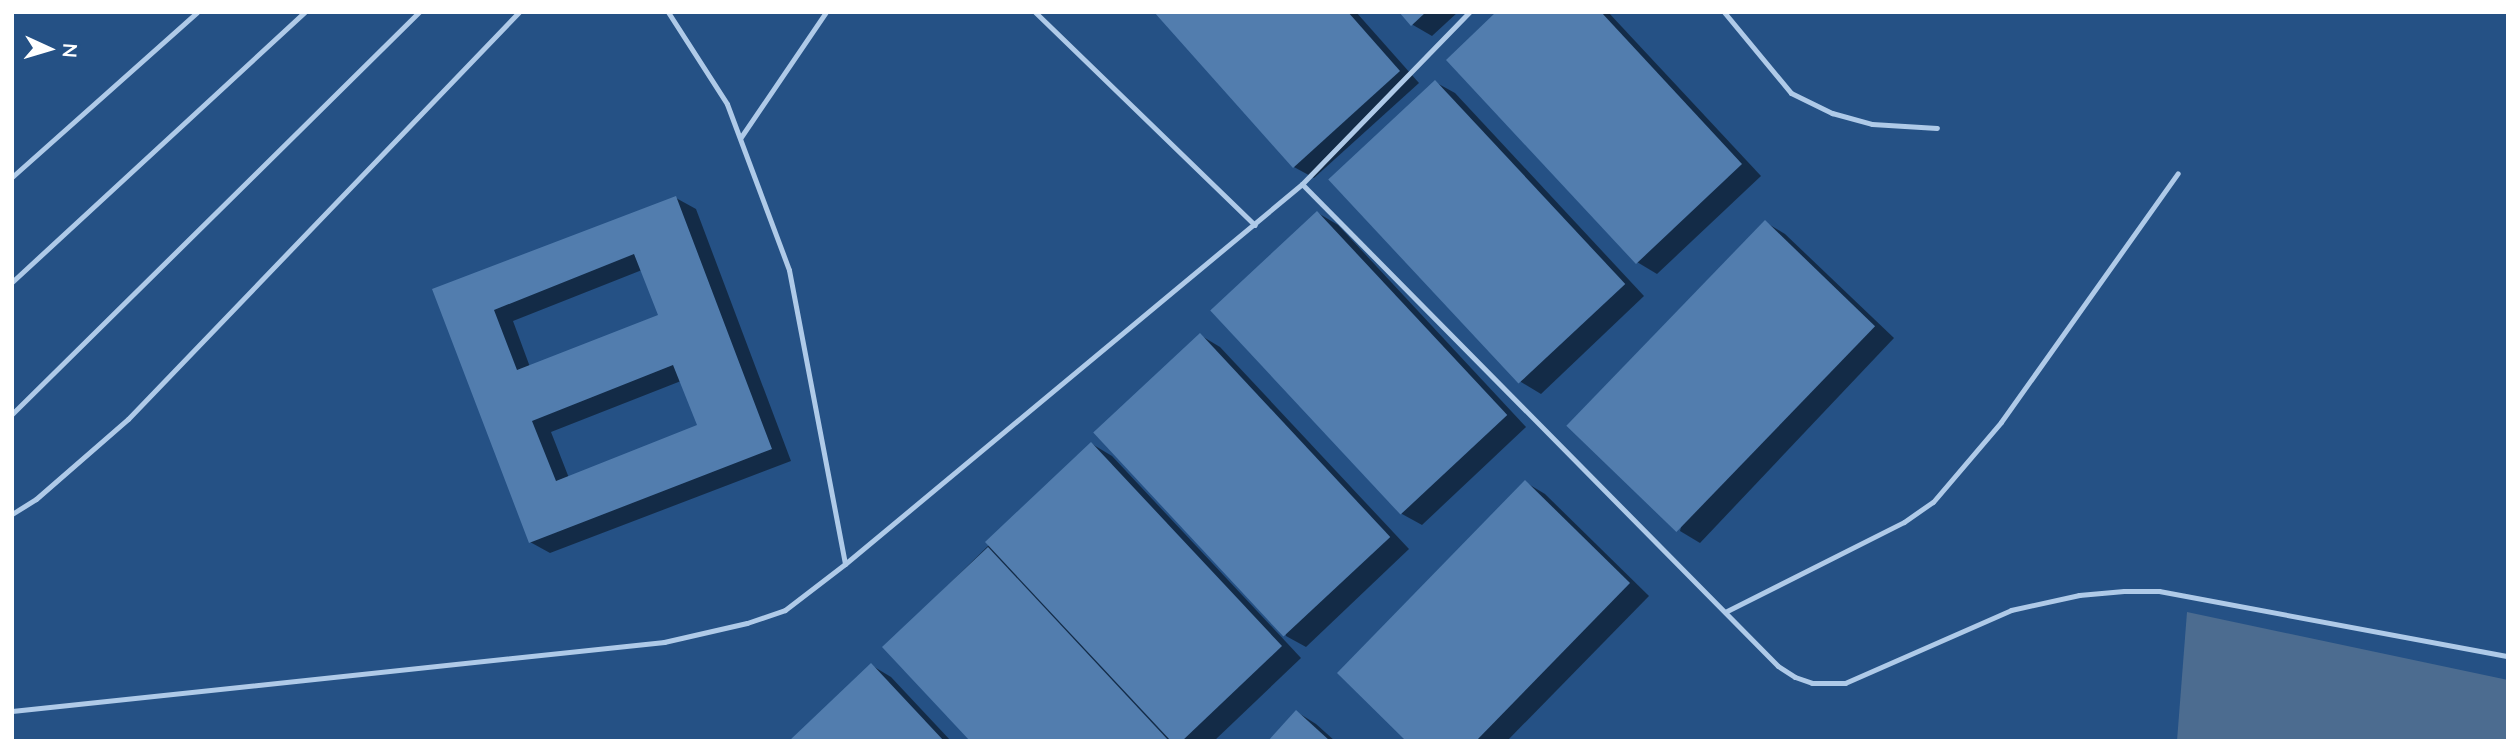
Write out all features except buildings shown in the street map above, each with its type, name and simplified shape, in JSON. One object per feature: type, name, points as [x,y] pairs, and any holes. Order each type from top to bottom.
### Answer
[{"type":"lane","points":[[12,177],[197,12]]},
{"type":"lane","points":[[12,282],[305,12]]},
{"type":"lane","points":[[12,414],[419,12]]},
{"type":"lane","points":[[12,514],[36,499],[128,419],[519,12]]},
{"type":"lane","points":[[668,12],[727,104],[789,270],[845,564]]},
{"type":"lane","points":[[741,137],[826,12]]},
{"type":"lane","points":[[1035,12],[1255,225]]},
{"type":"lane","points":[[12,711],[664,642],[747,623],[785,610],[845,564],[1302,184],[1469,12]]},
{"type":"lane","points":[[1724,12],[1791,93],[1832,113],[1872,124],[1937,128]]},
{"type":"lane","points":[[1725,612],[1904,522],[1933,502],[2001,422],[2178,173]]},
{"type":"lane","points":[[1302,184],[1778,666],[1812,683],[1828,684],[1866,676],[2011,610],[2079,595],[2124,591],[2159,591],[2508,656]]},
{"type":"water","points":[[2187,612],[2508,680],[2508,741],[2177,741]]}]
